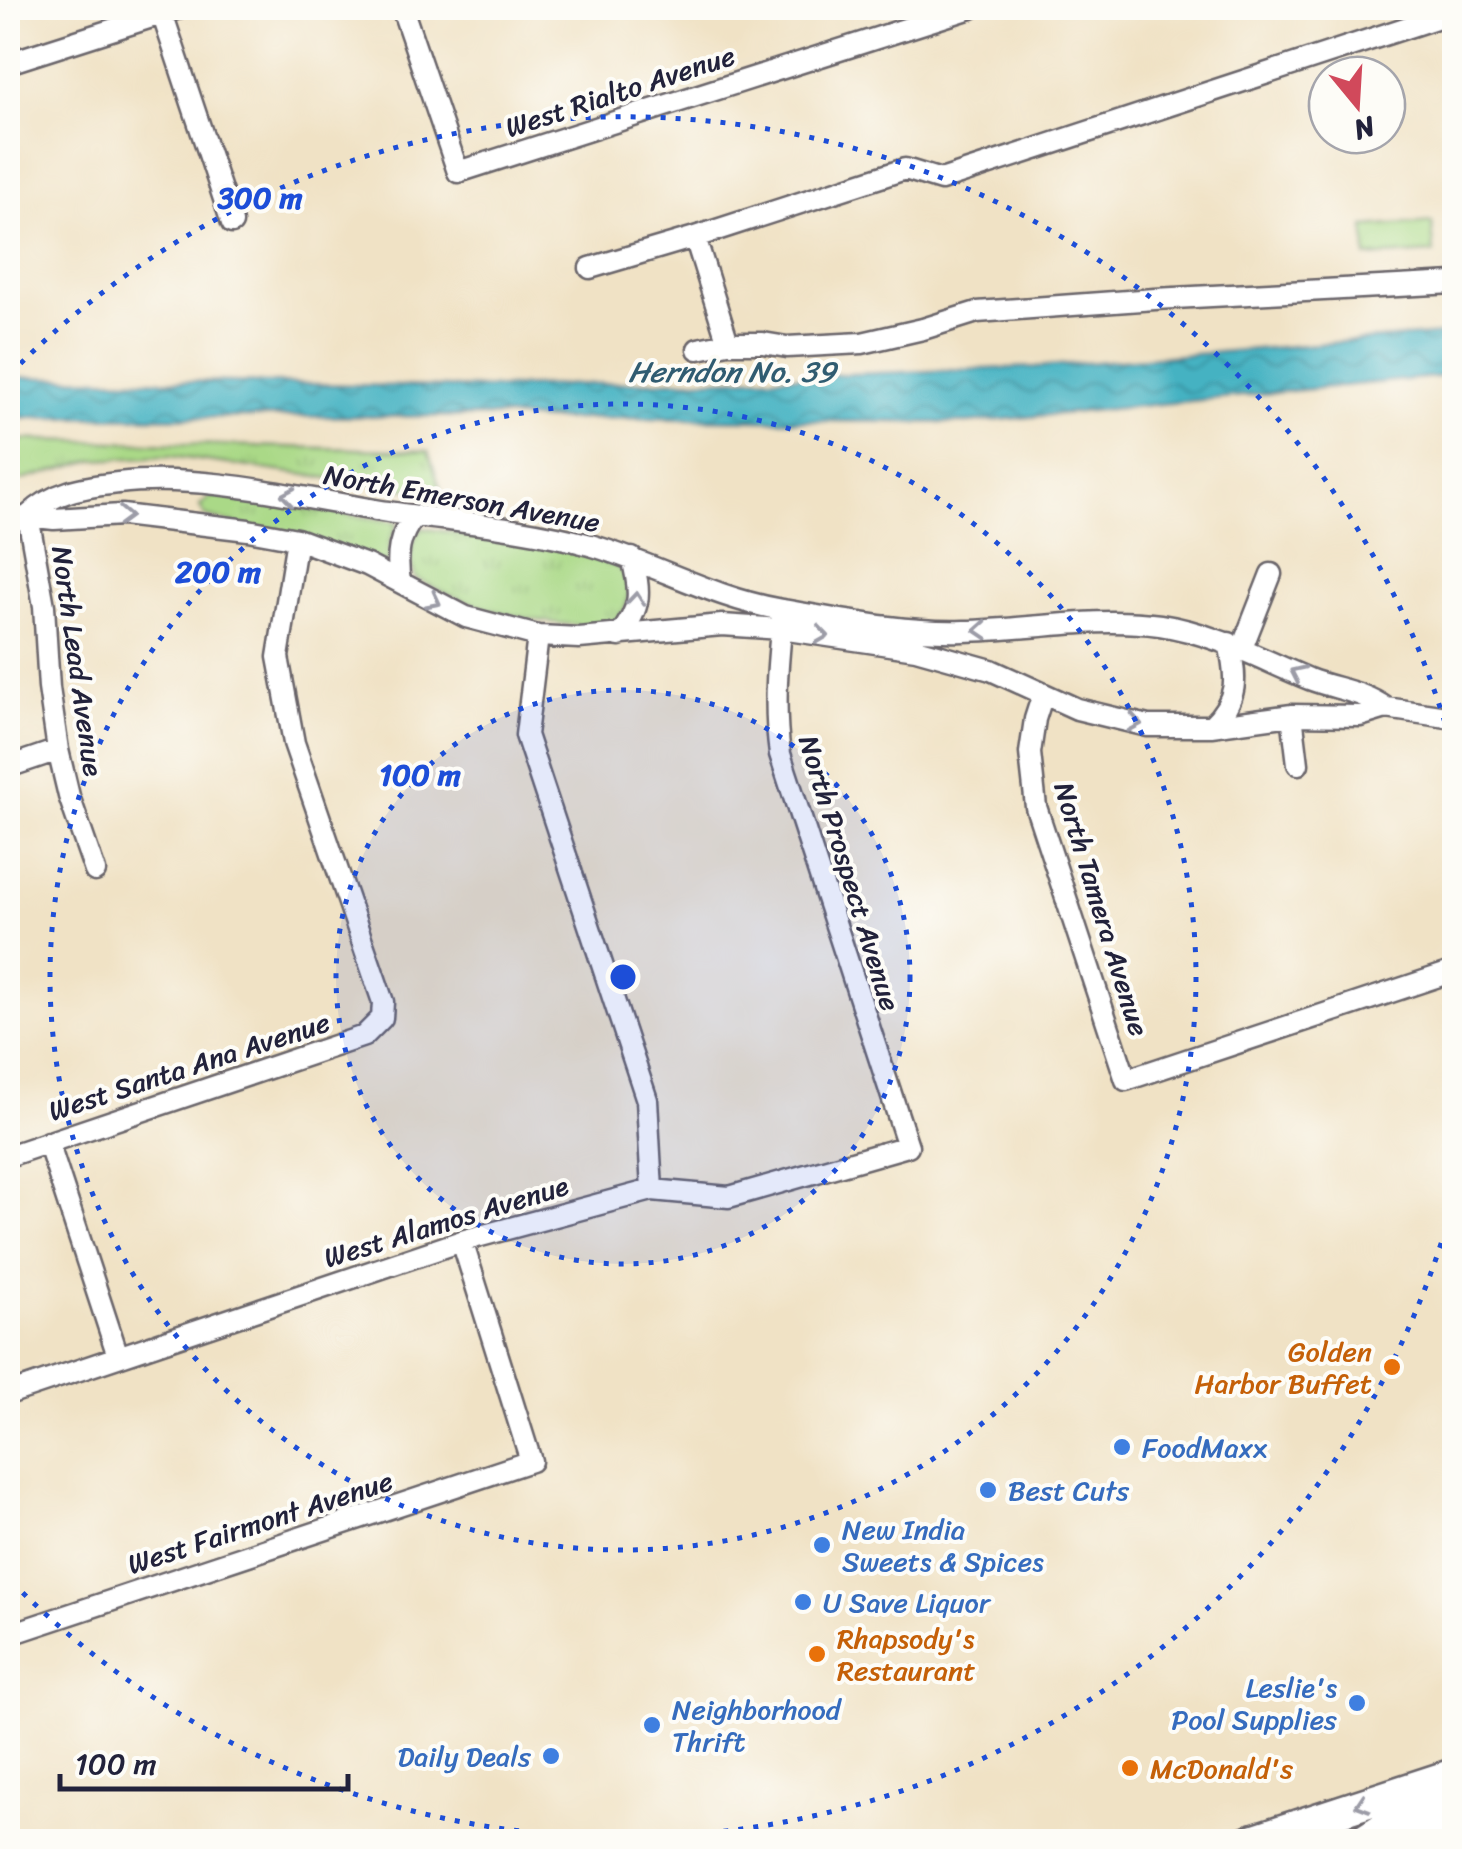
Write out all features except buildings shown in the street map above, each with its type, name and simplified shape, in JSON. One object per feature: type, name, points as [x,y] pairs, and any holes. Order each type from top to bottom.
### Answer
[{"type":"main road","points":[[1246,1842],[1454,1774]]},
{"type":"main road","points":[[1361,1842],[1394,1821],[1454,1802]]},
{"type":"main road","points":[[1401,1842],[1454,1824]]},
{"type":"street","name":"West Rialto Avenue","points":[[402,8],[458,172],[971,8]]},
{"type":"street","points":[[8,63],[171,10],[232,223]]},
{"type":"street","points":[[590,268],[905,169],[941,180],[1454,12]]},
{"type":"street","points":[[694,237],[728,342]]},
{"type":"street","points":[[698,349],[728,342],[787,347],[862,342],[918,331],[977,312],[1154,298],[1454,283]]},
{"type":"street","name":"North Emerson Avenue","points":[[18,519],[47,498],[72,490],[120,482],[211,484],[552,536],[632,558],[782,619],[962,660],[1076,709],[1148,726],[1211,726],[1292,715],[1360,716],[1386,708],[1454,718]]},
{"type":"street","points":[[400,582],[399,546],[404,529],[416,516]]},
{"type":"street","name":"North Emerson Avenue","points":[[18,519],[152,517],[297,539],[367,564],[466,617],[538,636],[619,636],[782,619],[964,631],[1059,622],[1116,621],[1164,626],[1235,645],[1312,680],[1366,694],[1386,708]]},
{"type":"street","name":"North Lead Avenue","points":[[18,519],[44,606],[58,750],[95,871]]},
{"type":"street","name":"West Santa Ana Avenue","points":[[8,1156],[364,1036],[382,1018],[383,1002],[294,742],[278,657],[297,539]]},
{"type":"street","points":[[619,636],[634,617],[639,598],[632,558]]},
{"type":"street","points":[[1211,726],[1231,703],[1236,688],[1235,645],[1271,574]]},
{"type":"street","name":"North Prospect Avenue","points":[[782,619],[775,692],[780,754],[908,1146]]},
{"type":"street","points":[[538,636],[526,735],[647,1100],[652,1190]]},
{"type":"street","name":"North Tamera Avenue","points":[[1043,694],[1034,719],[1030,753],[1036,808],[1126,1080],[1454,971]]},
{"type":"street","points":[[1292,715],[1298,764]]},
{"type":"street","points":[[8,767],[58,750]]},
{"type":"street","points":[[48,1142],[118,1356]]},
{"type":"street","name":"West Alamos Avenue","points":[[8,1394],[462,1240],[652,1190],[729,1196],[908,1146]]},
{"type":"street","name":"West Fairmont Avenue","points":[[8,1635],[531,1461],[462,1240]]},
{"type":"green space","points":[[1432,222],[1434,253],[1366,257],[1365,227]]},
{"type":"green space","points":[[8,439],[428,451],[442,494],[170,456],[94,460],[8,484]]},
{"type":"green space","points":[[212,495],[398,522],[390,541],[388,565],[205,516],[200,506]]},
{"type":"green space","points":[[422,528],[564,549],[615,564],[626,581],[626,606],[606,627],[531,619],[462,600],[415,578],[411,552]]},
{"type":"water","points":[[1454,333],[1454,375],[968,423],[546,420],[497,416],[8,418],[8,377],[483,388],[1035,367]]},
{"type":"place","name":"Golden Harbor Buffet","points":[[1392,1367]]},
{"type":"place","name":"FoodMaxx","points":[[1122,1447]]},
{"type":"place","name":"Best Cuts","points":[[988,1490]]},
{"type":"place","name":"New India Sweets & Spices","points":[[822,1545]]},
{"type":"place","name":"U Save Liquor","points":[[803,1602]]},
{"type":"place","name":"Rhapsody's Restaurant","points":[[817,1654]]},
{"type":"place","name":"Leslie's Pool Supplies","points":[[1357,1703]]},
{"type":"place","name":"Neighborhood Thrift","points":[[652,1725]]},
{"type":"place","name":"Daily Deals","points":[[551,1756]]},
{"type":"place","name":"McDonald's","points":[[1130,1768]]},
{"type":"water label","name":"Herndon No. 39","points":[[732,372]]}]
